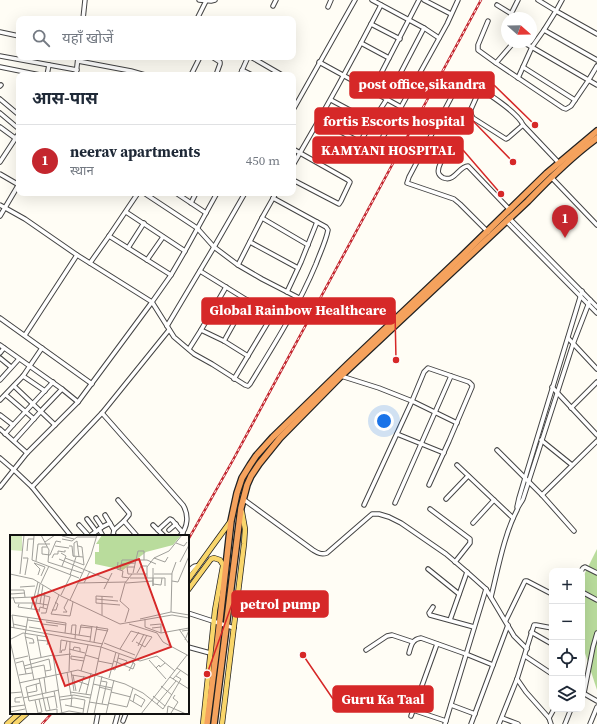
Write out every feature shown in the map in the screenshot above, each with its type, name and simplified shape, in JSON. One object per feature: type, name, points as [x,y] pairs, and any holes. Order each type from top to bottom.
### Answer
[{"type":"highway","points":[[207,724],[217,623],[231,521],[242,478],[256,456],[348,364],[488,232],[547,173],[597,131]]},
{"type":"highway","points":[[214,724],[241,508],[251,476],[269,450],[341,376],[528,201],[567,162],[597,138]]},
{"type":"main road","points":[[222,724],[245,535],[241,508]]},
{"type":"main road","points":[[189,579],[231,521]]},
{"type":"main road","points":[[189,589],[211,559],[214,558],[220,560],[225,568]]},
{"type":"main road","points":[[203,724],[210,653],[217,623]]},
{"type":"main road","points":[[7,724],[18,714]]},
{"type":"main road","points":[[15,724],[26,714]]},
{"type":"street","points":[[83,16],[85,0]]},
{"type":"street","points":[[199,0],[215,0]]},
{"type":"street","points":[[273,6],[276,0]]},
{"type":"street","points":[[328,7],[331,0]]},
{"type":"street","points":[[296,104],[355,0]]},
{"type":"street","points":[[372,0],[424,28],[439,38]]},
{"type":"street","points":[[372,91],[419,0]]},
{"type":"street","points":[[424,0],[433,2],[451,14]]},
{"type":"street","points":[[319,120],[372,148],[376,147],[401,107],[447,24],[458,0]]},
{"type":"street","points":[[512,12],[518,0]]},
{"type":"street","points":[[538,0],[597,34]]},
{"type":"street","points":[[537,40],[562,0]]},
{"type":"street","points":[[198,16],[206,1]]},
{"type":"street","points":[[296,159],[331,100],[381,5]]},
{"type":"street","points":[[497,5],[508,12]]},
{"type":"street","points":[[488,21],[478,48],[481,52],[563,108],[568,108],[575,100],[597,66]]},
{"type":"street","points":[[371,24],[400,39]]},
{"type":"street","points":[[360,142],[387,99],[424,28]]},
{"type":"street","points":[[544,30],[597,60]]},
{"type":"street","points":[[0,32],[16,35]]},
{"type":"street","points":[[361,43],[389,58]]},
{"type":"street","points":[[496,63],[509,48]]},
{"type":"street","points":[[518,78],[532,48]]},
{"type":"street","points":[[534,48],[597,85]]},
{"type":"street","points":[[0,56],[16,59]]},
{"type":"street","points":[[22,60],[77,70],[78,60]]},
{"type":"street","points":[[82,60],[126,72]]},
{"type":"street","points":[[193,72],[199,60]]},
{"type":"street","points":[[217,60],[220,62],[217,72]]},
{"type":"street","points":[[246,72],[242,70],[248,60]]},
{"type":"street","points":[[255,60],[277,72]]},
{"type":"street","points":[[319,62],[401,107]]},
{"type":"street","points":[[48,72],[49,65]]},
{"type":"street","points":[[0,67],[25,72]]},
{"type":"street","points":[[523,67],[575,100]]},
{"type":"street","points":[[488,232],[454,199],[407,183],[460,80],[463,78],[465,79],[507,107],[518,117],[523,125],[559,163]]},
{"type":"street","points":[[480,89],[471,109],[471,115],[473,118],[506,139],[523,125]]},
{"type":"street","points":[[0,99],[16,112]]},
{"type":"street","points":[[331,100],[372,122]]},
{"type":"street","points":[[0,113],[16,126]]},
{"type":"street","points":[[0,127],[15,138],[0,162]]},
{"type":"street","points":[[296,150],[348,180],[350,185],[338,204],[296,182]]},
{"type":"street","points":[[446,154],[438,171],[441,176],[451,178],[465,166],[468,166],[510,210]]},
{"type":"street","points":[[0,174],[16,182]]},
{"type":"street","points":[[551,177],[597,225]]},
{"type":"street","points":[[0,216],[16,189]]},
{"type":"street","points":[[90,263],[136,196]]},
{"type":"street","points":[[149,196],[197,228],[214,247],[238,264],[262,279],[300,298]]},
{"type":"street","points":[[181,196],[206,213]]},
{"type":"street","points":[[191,203],[194,196]]},
{"type":"street","points":[[0,487],[27,454],[78,402],[92,384],[170,275],[215,196]]},
{"type":"street","points":[[32,487],[102,413],[168,328],[243,196]]},
{"type":"street","points":[[0,205],[25,219],[77,255],[152,302],[174,337],[194,354],[248,386],[276,343],[300,298],[308,282],[328,232],[328,228],[273,198],[238,264]]},
{"type":"street","points":[[126,212],[185,251]]},
{"type":"street","points":[[262,218],[308,245]]},
{"type":"street","points":[[508,219],[581,293],[597,313]]},
{"type":"street","points":[[287,292],[317,222]]},
{"type":"street","points":[[128,248],[144,223]]},
{"type":"street","points":[[109,236],[170,275]]},
{"type":"street","points":[[147,260],[163,237]]},
{"type":"street","points":[[250,242],[298,268]]},
{"type":"street","points":[[25,335],[77,255]]},
{"type":"street","points":[[200,271],[287,322]]},
{"type":"street","points":[[189,349],[226,287]]},
{"type":"street","points":[[491,596],[505,542],[517,508],[524,478],[581,293]]},
{"type":"street","points":[[224,341],[248,300]]},
{"type":"street","points":[[589,302],[597,307]]},
{"type":"street","points":[[517,508],[523,500],[529,483],[573,344],[589,302]]},
{"type":"street","points":[[234,378],[273,314]]},
{"type":"street","points":[[0,319],[25,335],[92,384]]},
{"type":"street","points":[[201,330],[224,341],[248,356]]},
{"type":"street","points":[[568,338],[597,369]]},
{"type":"street","points":[[0,345],[53,382],[78,402]]},
{"type":"street","points":[[0,353],[4,348]]},
{"type":"street","points":[[0,400],[24,376],[42,348]]},
{"type":"street","points":[[0,358],[11,367]]},
{"type":"street","points":[[0,380],[19,359]]},
{"type":"street","points":[[364,505],[424,372],[428,368],[469,382],[472,385],[457,423],[429,485]]},
{"type":"street","points":[[24,376],[44,391]]},
{"type":"street","points":[[341,376],[379,388],[412,401],[457,423]]},
{"type":"street","points":[[395,502],[451,376]]},
{"type":"street","points":[[5,434],[53,382]]},
{"type":"street","points":[[571,408],[597,382]]},
{"type":"street","points":[[14,386],[56,425]]},
{"type":"street","points":[[552,387],[597,435]]},
{"type":"street","points":[[14,441],[62,389]]},
{"type":"street","points":[[6,395],[34,419]]},
{"type":"street","points":[[102,413],[183,505],[188,516],[186,525],[181,534]]},
{"type":"street","points":[[0,415],[13,425]]},
{"type":"street","points":[[0,429],[27,454]]},
{"type":"street","points":[[397,434],[444,453]]},
{"type":"street","points":[[537,436],[572,465]]},
{"type":"street","points":[[542,495],[597,441]]},
{"type":"street","points":[[497,450],[542,495],[574,531]]},
{"type":"street","points":[[0,458],[32,487],[70,535]]},
{"type":"street","points":[[457,465],[513,518]]},
{"type":"street","points":[[446,499],[468,476]]},
{"type":"street","points":[[243,499],[319,553],[323,554],[327,553],[372,514],[380,514],[390,517],[446,554],[486,589],[506,620],[514,636],[527,649]]},
{"type":"street","points":[[113,535],[114,530],[130,514],[118,500]]},
{"type":"street","points":[[473,523],[494,500]]},
{"type":"street","points":[[430,509],[470,539],[470,544],[455,562]]},
{"type":"street","points":[[104,515],[114,530]]},
{"type":"street","points":[[96,518],[102,535]]},
{"type":"street","points":[[87,519],[99,529]]},
{"type":"street","points":[[158,530],[170,519],[176,524],[181,534]]},
{"type":"street","points":[[124,521],[136,535]]},
{"type":"street","points":[[91,535],[110,523]]},
{"type":"street","points":[[169,530],[176,524]]},
{"type":"street","points":[[79,525],[89,535]]},
{"type":"street","points":[[153,525],[161,535]]},
{"type":"street","points":[[189,572],[195,566],[198,567]]},
{"type":"street","points":[[583,568],[585,567],[597,573]]},
{"type":"street","points":[[428,569],[459,594]]},
{"type":"street","points":[[450,620],[467,572]]},
{"type":"street","points":[[506,620],[525,582],[527,581],[549,592]]},
{"type":"street","points":[[413,710],[446,722],[486,589]]},
{"type":"street","points":[[585,594],[597,600]]},
{"type":"street","points":[[433,607],[429,614],[474,627]]},
{"type":"street","points":[[189,613],[234,628]]},
{"type":"street","points":[[471,724],[508,625]]},
{"type":"street","points":[[500,724],[517,680],[534,625],[549,627]]},
{"type":"street","points":[[531,632],[549,642]]},
{"type":"street","points":[[585,684],[597,633]]},
{"type":"street","points":[[366,650],[389,635],[413,642]]},
{"type":"street","points":[[409,653],[413,642],[421,638],[493,665]]},
{"type":"street","points":[[411,716],[437,644]]},
{"type":"street","points":[[189,647],[210,653]]},
{"type":"street","points":[[525,656],[549,672]]},
{"type":"street","points":[[517,680],[549,718],[552,724]]},
{"type":"street","points":[[585,694],[597,701]]},
{"type":"street","points":[[451,705],[475,714]]},
{"type":"street","points":[[590,724],[597,707]]},
{"type":"street","points":[[549,718],[552,712]]},
{"type":"street","points":[[565,724],[570,712]]},
{"type":"street","points":[[96,724],[98,714]]},
{"type":"street","points":[[115,724],[118,714]]},
{"type":"street","points":[[123,721],[126,714]]},
{"type":"street","points":[[502,718],[518,724]]},
{"type":"green space","points":[[597,549],[597,690],[585,653],[585,573]]},
{"type":"railway","points":[[189,538],[233,460],[481,0]]},
{"type":"railway","points":[[42,724],[51,714]]},
{"type":"place","name":"post office,sikandra","points":[[535,125]]},
{"type":"place","name":"fortis Escorts hospital","points":[[513,162]]},
{"type":"place","name":"KAMYANI HOSPITAL","points":[[501,194]]},
{"type":"place","name":"neerav apartments","points":[[565,238]]},
{"type":"place","name":"Global Rainbow Healthcare","points":[[396,360]]},
{"type":"place","name":"Guru Ka Taal","points":[[303,655]]},
{"type":"place","name":"petrol pump","points":[[207,674]]}]
